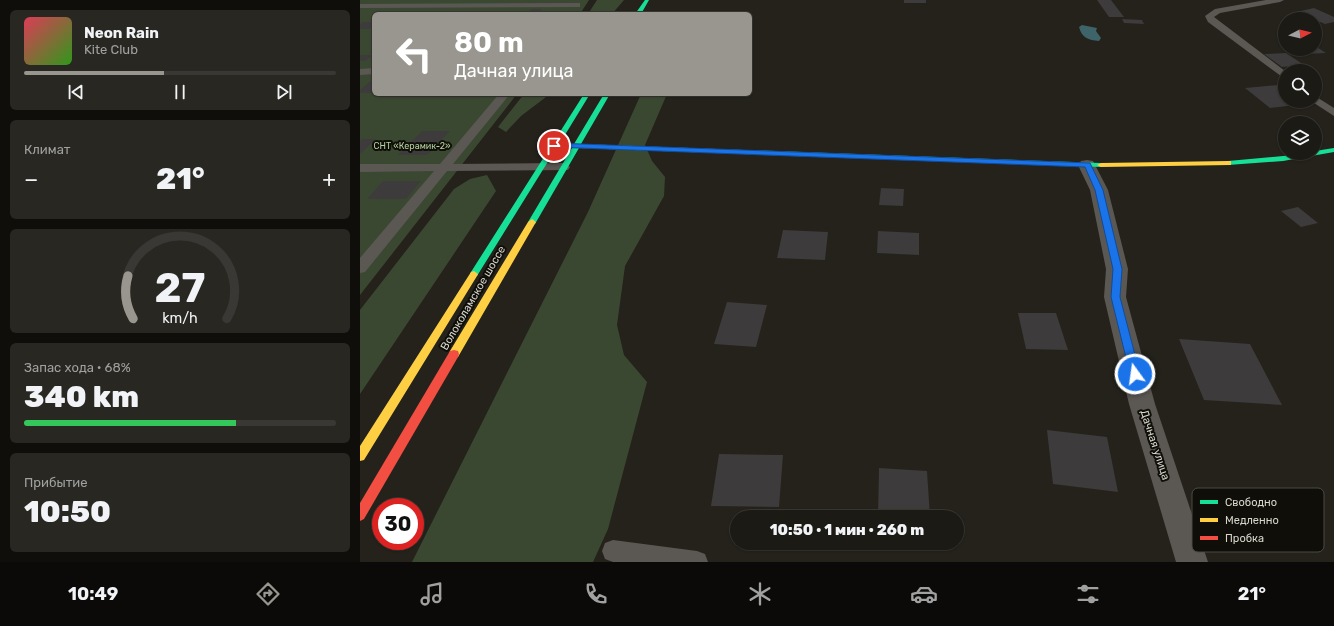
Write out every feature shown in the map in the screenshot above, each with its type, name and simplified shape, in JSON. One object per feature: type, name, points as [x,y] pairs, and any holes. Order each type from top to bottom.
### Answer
[{"type":"main road","points":[[639,12],[647,0]]},
{"type":"main road","name":"Волоколамское шоссе","points":[[360,456],[586,96]]},
{"type":"main road","name":"Волоколамское шоссе","points":[[360,515],[606,96]]},
{"type":"main road","points":[[554,146],[1088,165],[1245,163],[1283,159],[1334,150]]},
{"type":"street","name":"Дачная улица","points":[[1088,165],[1099,190],[1117,269],[1116,297],[1142,404],[1192,562]]},
{"type":"lane","points":[[1278,71],[1212,20],[1209,16],[1218,11],[1280,0]]},
{"type":"lane","points":[[360,6],[578,2]]},
{"type":"lane","points":[[570,12],[578,2]]},
{"type":"lane","points":[[360,72],[372,72]]},
{"type":"lane","points":[[360,268],[503,96]]},
{"type":"lane","points":[[1322,104],[1334,113]]},
{"type":"lane","points":[[360,168],[564,166]]},
{"type":"lane","points":[[613,551],[696,562]]},
{"type":"green space","name":"СНТ «Керамик-2»","points":[[360,0],[589,0],[581,12],[372,12],[372,96],[515,96],[360,295]]},
{"type":"green space","points":[[597,0],[624,0],[614,12],[589,12]]},
{"type":"green space","points":[[522,96],[547,96],[521,116],[506,132],[498,127]]},
{"type":"green space","points":[[640,96],[666,96],[645,145],[652,161],[665,177],[664,196],[625,266],[617,325],[624,355],[647,382],[608,529],[593,562],[412,562],[418,550],[424,550],[424,538],[588,212]]},
{"type":"green space","points":[[487,175],[496,191],[360,394],[360,310],[454,189],[470,179]]},
{"type":"water","points":[[1082,25],[1097,28],[1096,31],[1101,38],[1099,41],[1089,39],[1084,36],[1079,27]]},
{"type":"building","points":[[904,0],[926,0],[926,3],[904,3]]},
{"type":"building","points":[[1097,0],[1111,0],[1124,17],[1109,17]]},
{"type":"building","points":[[1314,8],[1334,17],[1334,22],[1325,24],[1322,23],[1322,12],[1296,12]]},
{"type":"building","points":[[531,9],[542,9],[539,12],[528,12]]},
{"type":"building","points":[[413,11],[427,11],[426,12],[412,12]]},
{"type":"building","points":[[1122,19],[1142,20],[1144,24],[1124,23]]},
{"type":"building","points":[[363,22],[372,22],[372,27],[369,29],[360,29],[360,24]]},
{"type":"building","points":[[1278,53],[1278,56],[1290,56],[1302,64],[1278,64],[1264,54]]},
{"type":"building","points":[[360,55],[372,55],[365,61],[360,61]]},
{"type":"building","points":[[372,80],[372,93],[360,93],[360,90]]},
{"type":"building","points":[[1278,85],[1278,107],[1270,108],[1245,88]]},
{"type":"building","points":[[422,131],[450,131],[427,155],[398,155]]},
{"type":"building","points":[[362,139],[376,139],[360,154],[360,141]]},
{"type":"building","points":[[383,181],[421,181],[406,199],[367,199]]},
{"type":"building","points":[[881,188],[904,189],[903,206],[879,205]]},
{"type":"building","points":[[1298,207],[1318,223],[1301,227],[1281,211]]},
{"type":"building","points":[[783,230],[828,232],[825,260],[777,258]]},
{"type":"building","points":[[878,231],[919,233],[919,255],[877,253]]},
{"type":"building","points":[[727,302],[767,305],[756,347],[714,344]]},
{"type":"building","points":[[1018,313],[1056,313],[1068,350],[1026,349]]},
{"type":"building","points":[[1179,339],[1250,344],[1282,405],[1204,400]]},
{"type":"building","points":[[1047,430],[1107,437],[1118,492],[1053,484]]},
{"type":"building","points":[[719,454],[783,455],[779,507],[711,506]]},
{"type":"building","points":[[879,468],[927,471],[930,510],[878,510]]},
{"type":"traffic: fast","points":[[639,12],[647,0]]},
{"type":"traffic: fast","points":[[474,274],[586,96]]},
{"type":"traffic: fast","points":[[532,222],[606,96]]},
{"type":"traffic: fast","points":[[554,145],[1101,165]]},
{"type":"traffic: fast","points":[[1228,163],[1283,159],[1334,150]]},
{"type":"traffic: slow","points":[[1101,165],[1228,163]]},
{"type":"traffic: slow","points":[[454,354],[532,222]]},
{"type":"traffic: slow","points":[[360,456],[474,274]]},
{"type":"traffic: jam","points":[[360,515],[454,354]]},
{"type":"route","points":[[554,146],[1088,165],[1099,190],[1117,269],[1116,297],[1135,374]]}]
